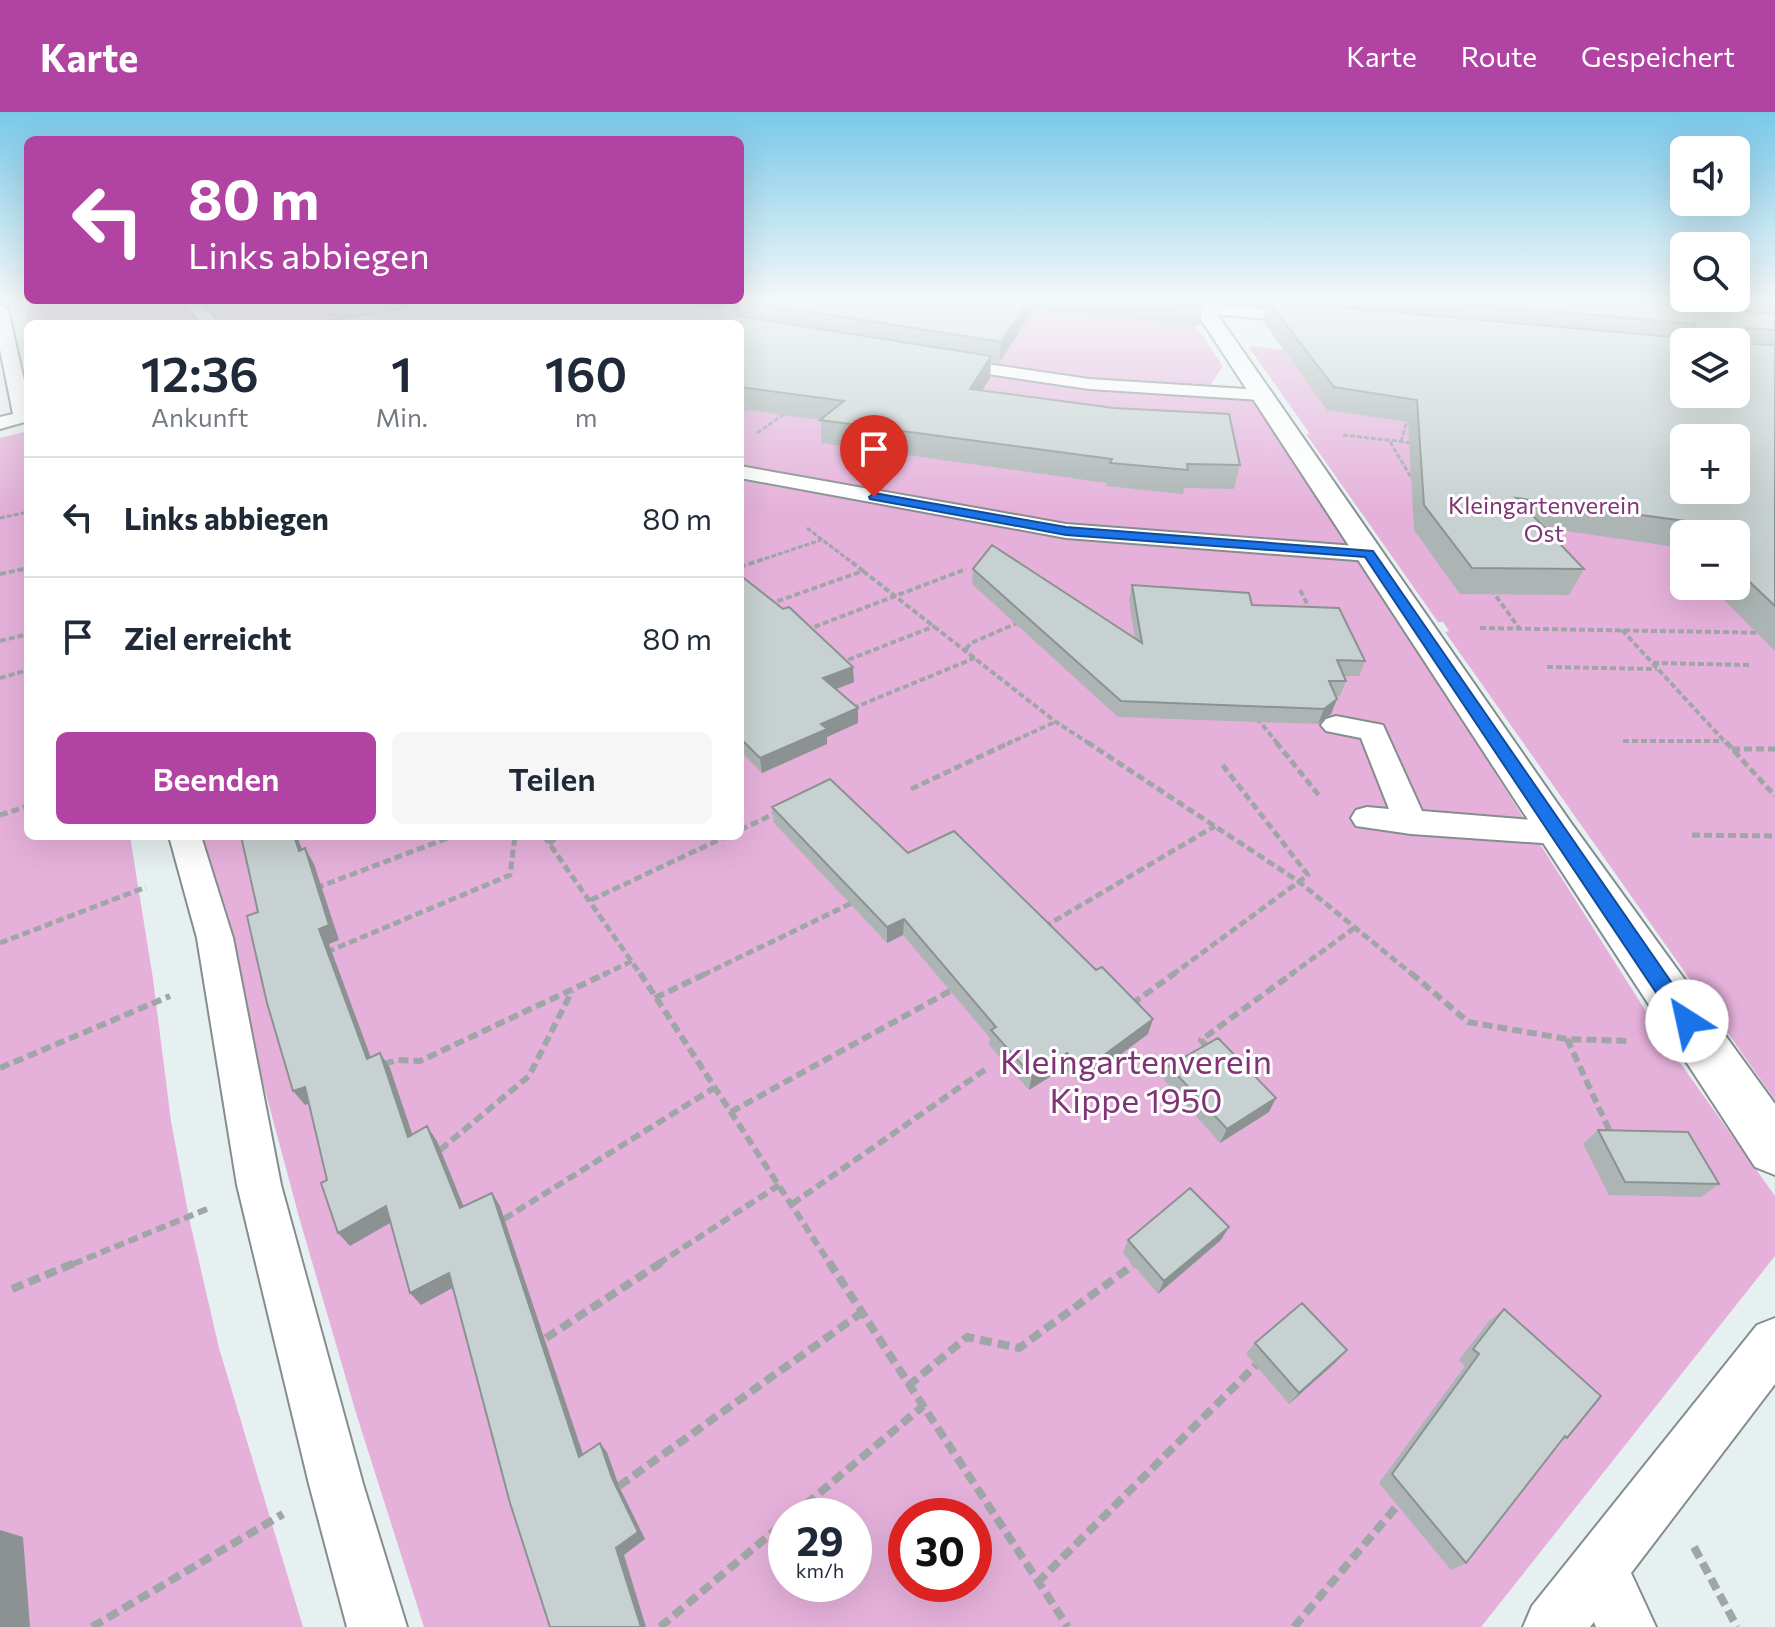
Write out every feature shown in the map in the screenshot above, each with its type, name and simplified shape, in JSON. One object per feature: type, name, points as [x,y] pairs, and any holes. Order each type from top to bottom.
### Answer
[{"type":"street","points":[[1243,369],[1556,833],[1775,1149]]},
{"type":"lane","points":[[14,369],[24,410]]},
{"type":"lane","points":[[986,369],[1089,384],[1261,395]]},
{"type":"lane","points":[[0,423],[24,418]]},
{"type":"lane","points":[[744,473],[1066,531],[1369,554]]},
{"type":"lane","points":[[1336,725],[1373,731],[1411,823]]},
{"type":"lane","points":[[1367,818],[1556,833]]},
{"type":"lane","points":[[190,852],[223,974],[259,1185],[336,1484],[377,1627]]},
{"type":"lane","points":[[1553,1627],[1775,1343]]},
{"type":"lane","points":[[1600,1569],[1626,1627]]},
{"type":"path","points":[[744,412],[749,408]]},
{"type":"path","points":[[1401,442],[1407,420]]},
{"type":"path","points":[[1284,428],[1417,444]]},
{"type":"path","points":[[1390,441],[1412,479]]},
{"type":"path","points":[[771,478],[763,493],[822,540],[1056,722],[1298,881],[1357,926],[1468,1022],[1567,1039],[1703,1045]]},
{"type":"path","points":[[0,518],[24,513]]},
{"type":"path","points":[[744,566],[822,540]]},
{"type":"path","points":[[0,574],[24,569]]},
{"type":"path","points":[[804,630],[966,569]]},
{"type":"path","points":[[767,605],[863,571]]},
{"type":"path","points":[[1490,589],[1519,628]]},
{"type":"path","points":[[966,649],[971,643],[1029,618]]},
{"type":"path","points":[[836,665],[936,626]]},
{"type":"path","points":[[1418,627],[1775,633]]},
{"type":"path","points":[[1622,630],[1775,796]]},
{"type":"path","points":[[0,641],[24,635]]},
{"type":"path","points":[[845,711],[975,658]]},
{"type":"path","points":[[1653,663],[1752,665]]},
{"type":"path","points":[[1547,667],[1658,669]]},
{"type":"path","points":[[0,678],[24,671]]},
{"type":"path","points":[[1250,710],[1334,814],[1367,818]]},
{"type":"path","points":[[911,789],[1056,722]]},
{"type":"path","points":[[1623,741],[1724,741]]},
{"type":"path","points":[[1732,749],[1775,749]]},
{"type":"path","points":[[1125,1009],[1308,875],[1221,763]]},
{"type":"path","points":[[0,815],[24,807]]},
{"type":"path","points":[[744,828],[791,807]]},
{"type":"path","points":[[1037,931],[1215,826]]},
{"type":"path","points":[[1692,835],[1775,836]]},
{"type":"path","points":[[303,893],[442,840]]},
{"type":"path","points":[[322,954],[510,875],[514,840]]},
{"type":"path","points":[[546,840],[632,961],[908,1387],[1068,1627]]},
{"type":"path","points":[[549,844],[554,840]]},
{"type":"path","points":[[591,900],[718,840]]},
{"type":"path","points":[[0,943],[190,852]]},
{"type":"path","points":[[655,998],[865,896]]},
{"type":"path","points":[[1211,1053],[1201,1040],[1357,926]]},
{"type":"path","points":[[376,1066],[397,1060],[420,1061],[632,961]]},
{"type":"path","points":[[0,1068],[223,974]]},
{"type":"path","points":[[440,1150],[529,1076],[572,990]]},
{"type":"path","points":[[731,1112],[950,991]]},
{"type":"path","points":[[1567,1039],[1616,1145]]},
{"type":"path","points":[[792,1204],[986,1069]]},
{"type":"path","points":[[504,1219],[714,1088]]},
{"type":"path","points":[[12,1289],[189,1218],[259,1185]]},
{"type":"path","points":[[546,1338],[779,1185]]},
{"type":"path","points":[[908,1387],[920,1373],[967,1337],[1019,1348],[1133,1265]]},
{"type":"path","points":[[619,1486],[861,1313]]},
{"type":"path","points":[[1037,1583],[1256,1365]]},
{"type":"path","points":[[813,1498],[923,1406]]},
{"type":"path","points":[[92,1627],[336,1484]]},
{"type":"path","points":[[1661,1489],[1737,1627]]},
{"type":"path","points":[[1294,1627],[1397,1506]]},
{"type":"path","points":[[660,1627],[768,1536]]},
{"type":"green space","name":"Kleingartenverein Kippe 1950","points":[[744,369],[1221,369],[1209,387],[1259,400],[1666,1043],[1775,1196],[1775,1256],[1481,1627],[424,1627],[356,1413],[299,1217],[198,840],[744,840]]},
{"type":"green space","name":"Kleingartenverein Ost","points":[[1264,369],[1473,369],[1670,389],[1670,408],[1750,408],[1750,398],[1775,400],[1775,1100],[1445,632],[1449,631],[1443,622],[1438,622]]},
{"type":"green space","points":[[24,432],[24,840],[131,840],[171,1121],[189,1218],[219,1348],[303,1627],[0,1627],[0,438]]},
{"type":"building","points":[[744,369],[983,369],[970,389],[1114,408],[1229,414],[1240,465],[1187,464],[1188,470],[1110,463],[1112,459],[820,420],[844,401],[744,388]]},
{"type":"building","points":[[1320,369],[1670,369],[1670,408],[1750,408],[1750,369],[1775,369],[1775,606],[1750,582],[1750,520],[1678,520],[1516,498],[1584,569],[1472,568],[1424,505],[1417,400],[1334,387]]},
{"type":"building","points":[[992,545],[1142,643],[1132,585],[1249,593],[1252,605],[1339,608],[1365,661],[1337,660],[1346,681],[1329,681],[1337,699],[1324,709],[1121,701],[973,569]]},
{"type":"building","points":[[744,578],[783,609],[789,607],[853,667],[823,678],[858,708],[821,724],[827,729],[760,758],[744,742]]},
{"type":"building","points":[[830,779],[908,853],[954,831],[1096,970],[1102,967],[1153,1019],[1085,1069],[1067,1053],[1032,1076],[991,1030],[996,1027],[904,919],[887,927],[772,807]]},
{"type":"building","points":[[242,840],[295,840],[299,851],[305,848],[329,925],[319,929],[367,1059],[380,1053],[408,1137],[427,1126],[460,1208],[492,1193],[579,1457],[600,1443],[612,1478],[638,1532],[616,1548],[641,1627],[550,1627],[510,1503],[449,1273],[410,1293],[386,1206],[338,1233],[321,1183],[327,1180],[305,1087],[293,1091],[267,1003],[247,916],[258,912]]},
{"type":"building","points":[[1218,1038],[1276,1098],[1227,1129],[1169,1066]]},
{"type":"building","points":[[1598,1130],[1688,1132],[1719,1184],[1625,1182]]},
{"type":"building","points":[[1190,1188],[1229,1227],[1164,1281],[1128,1240]]},
{"type":"building","points":[[1302,1303],[1347,1350],[1299,1393],[1255,1343]]},
{"type":"building","points":[[1504,1309],[1601,1396],[1567,1438],[1565,1436],[1466,1563],[1392,1474],[1479,1354],[1473,1349]]},
{"type":"route","points":[[874,497],[999,517],[1051,529],[1116,537],[1369,554],[1556,833],[1687,1021]]}]
